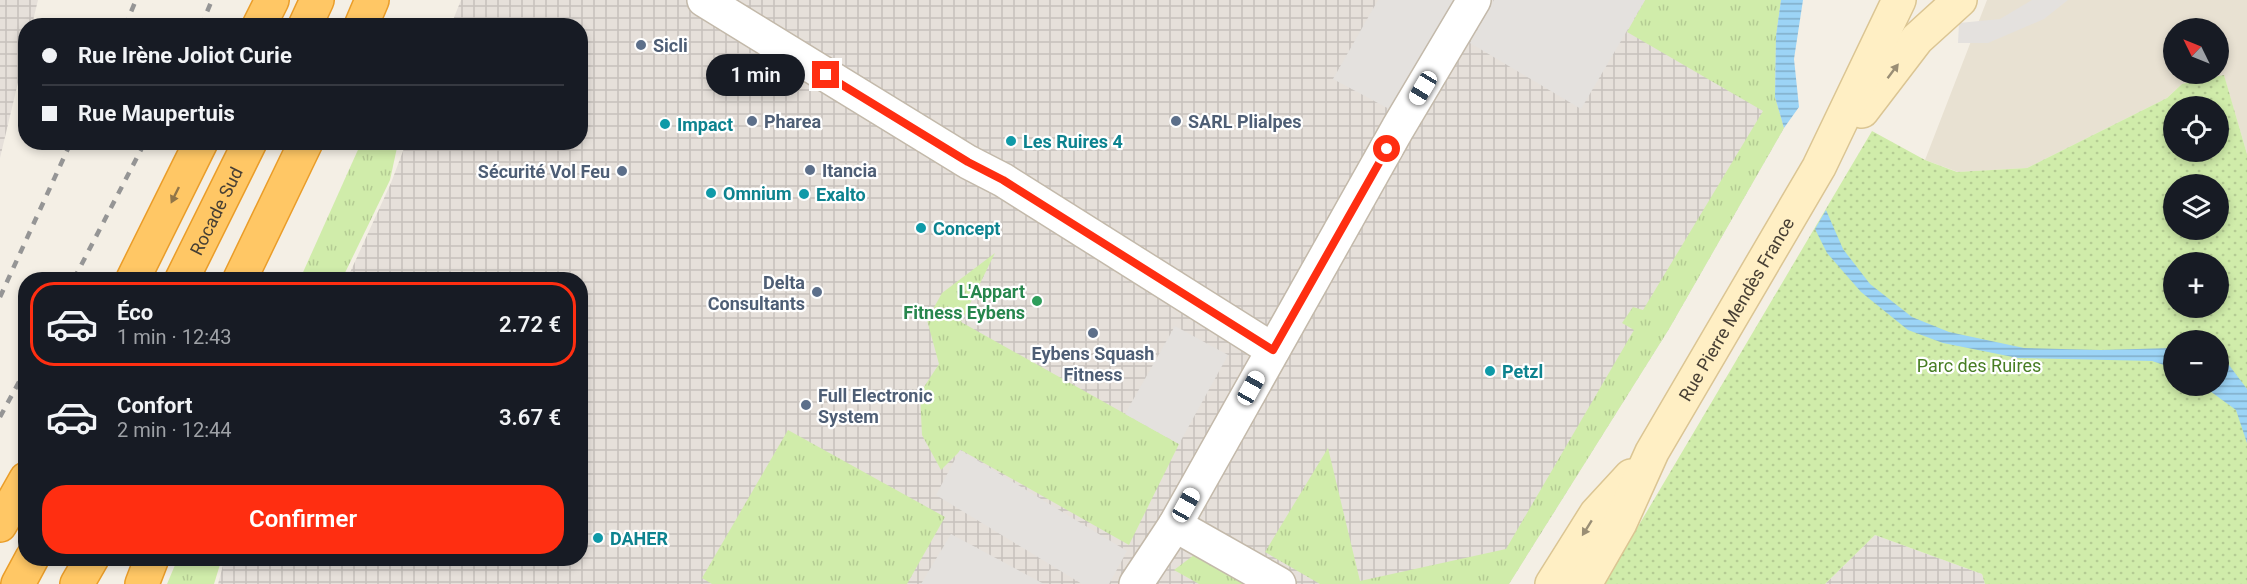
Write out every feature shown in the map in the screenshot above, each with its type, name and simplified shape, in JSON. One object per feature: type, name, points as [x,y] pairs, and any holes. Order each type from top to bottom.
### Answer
[{"type":"highway","points":[[263,18],[272,0]]},
{"type":"highway","points":[[309,18],[317,0]]},
{"type":"highway","points":[[366,18],[374,0]]},
{"type":"highway","points":[[136,272],[197,150]]},
{"type":"highway","name":"Rocade Sud","points":[[186,272],[246,150]]},
{"type":"highway","points":[[243,272],[302,150]]},
{"type":"highway","points":[[266,272],[315,150]]},
{"type":"highway","points":[[0,525],[18,493]]},
{"type":"highway","points":[[18,584],[28,566]]},
{"type":"highway","points":[[77,584],[87,566]]},
{"type":"highway","points":[[142,584],[149,566]]},
{"type":"main road","name":"Rue Pierre Mendès France","points":[[1585,584],[1620,523],[1652,452],[1819,167],[1899,0]]},
{"type":"main road","name":"Rue Pierre Mendès France","points":[[1819,167],[1917,39],[1960,0]]},
{"type":"main road","name":"Rue Pierre Mendès France","points":[[1552,584],[1596,514],[1652,452]]},
{"type":"street","points":[[704,0],[958,156],[1003,180],[1273,350]]},
{"type":"street","points":[[1136,584],[1175,525],[1398,129],[1474,0]]},
{"type":"street","points":[[1175,525],[1279,584]]},
{"type":"shaded area","points":[[0,0],[38,0],[34,18],[18,18],[18,82],[0,158]]},
{"type":"shaded area","points":[[461,0],[1781,0],[1776,36],[1775,97],[1784,128],[1669,329],[1509,584],[218,584],[223,566],[588,566],[588,272],[350,272],[391,183],[403,150],[588,150],[588,18],[454,18]]},
{"type":"shaded area","points":[[1378,0],[1456,0],[1391,110],[1333,79]]},
{"type":"shaded area","points":[[1494,0],[1645,0],[1581,109],[1470,43]]},
{"type":"shaded area","points":[[1987,0],[2247,0],[2247,154],[2226,84],[2229,84],[2229,18],[2163,18],[2163,84],[2182,84],[2169,96],[2163,96],[2163,100],[2027,168],[1958,172],[1925,160]]},
{"type":"shaded area","points":[[2032,0],[2068,0],[2044,19],[1988,43],[1958,43],[1959,23],[2000,19]]},
{"type":"shaded area","points":[[1175,326],[1228,355],[1179,444],[1125,414]]},
{"type":"shaded area","points":[[960,450],[1127,551],[1109,584],[1082,584],[936,495]]},
{"type":"shaded area","points":[[951,534],[1044,584],[921,584]]},
{"type":"shaded area","points":[[1875,535],[1982,574],[1985,584],[1825,584]]},
{"type":"green space","points":[[1645,0],[1781,0],[1776,36],[1775,97],[1784,128],[1669,329],[1509,584],[1320,584],[1265,552],[1328,448],[1360,581],[1506,549],[1634,330],[1622,323],[1633,307],[1643,310],[1763,111],[1627,32]]},
{"type":"green space","name":"Parc des Ruires","points":[[2182,84],[2227,84],[2247,154],[2247,584],[1985,584],[1982,574],[1875,535],[1825,584],[1604,584],[1872,131],[1925,160],[1957,172],[2027,168],[2163,100],[2163,162],[2229,162],[2229,96],[2169,96]]},
{"type":"green space","points":[[358,150],[396,150],[390,180],[345,272],[303,272]]},
{"type":"green space","points":[[995,253],[961,322],[1179,444],[1129,545],[961,450],[941,470],[922,435],[920,393],[939,364],[927,320],[942,293]]},
{"type":"green space","points":[[788,430],[945,517],[907,584],[712,584],[702,578]]},
{"type":"green space","points":[[1194,555],[1239,572],[1259,584],[1199,584],[1174,570]]},
{"type":"green space","points":[[175,566],[220,566],[214,584],[167,584]]},
{"type":"water","points":[[1781,0],[1803,0],[1794,59],[1799,107],[1784,128],[1775,97],[1776,36]]},
{"type":"water","points":[[1826,210],[1843,249],[1870,284],[1912,317],[1949,332],[2024,348],[2101,350],[2163,348],[2163,365],[2152,361],[2018,358],[1943,343],[1908,330],[1861,292],[1827,253],[1815,229]]},
{"type":"water","points":[[2229,365],[2247,389],[2247,443],[2236,410],[2217,396],[2229,396]]},
{"type":"railway","points":[[128,18],[136,0]]},
{"type":"railway","points":[[204,18],[212,0]]},
{"type":"railway","points":[[0,297],[67,150]]},
{"type":"railway","points":[[78,272],[141,150]]},
{"type":"railway","points":[[0,417],[18,384]]},
{"type":"place","name":"Sicli","points":[[641,45]]},
{"type":"place","name":"Pharea","points":[[752,121]]},
{"type":"place","name":"SARL Plialpes","points":[[1176,121]]},
{"type":"place","name":"Impact","points":[[665,124]]},
{"type":"place","name":"Les Ruires 4","points":[[1011,141]]},
{"type":"place","name":"Itancia","points":[[810,170]]},
{"type":"place","name":"Sécurité Vol Feu","points":[[622,171]]},
{"type":"place","name":"Omnium","points":[[711,193]]},
{"type":"place","name":"Exalto","points":[[804,194]]},
{"type":"place","name":"Concept","points":[[921,228]]},
{"type":"place","name":"Delta Consultants","points":[[817,292]]},
{"type":"place","name":"L'Appart Fitness Eybens","points":[[1037,301]]},
{"type":"place","name":"Eybens Squash Fitness","points":[[1093,333]]},
{"type":"place","name":"Petzl","points":[[1490,371]]},
{"type":"place","name":"Full Electronic System","points":[[806,405]]},
{"type":"place","name":"DAHER","points":[[598,538]]},
{"type":"route","points":[[826,75],[968,162],[1003,180],[1273,350],[1387,149]]}]
